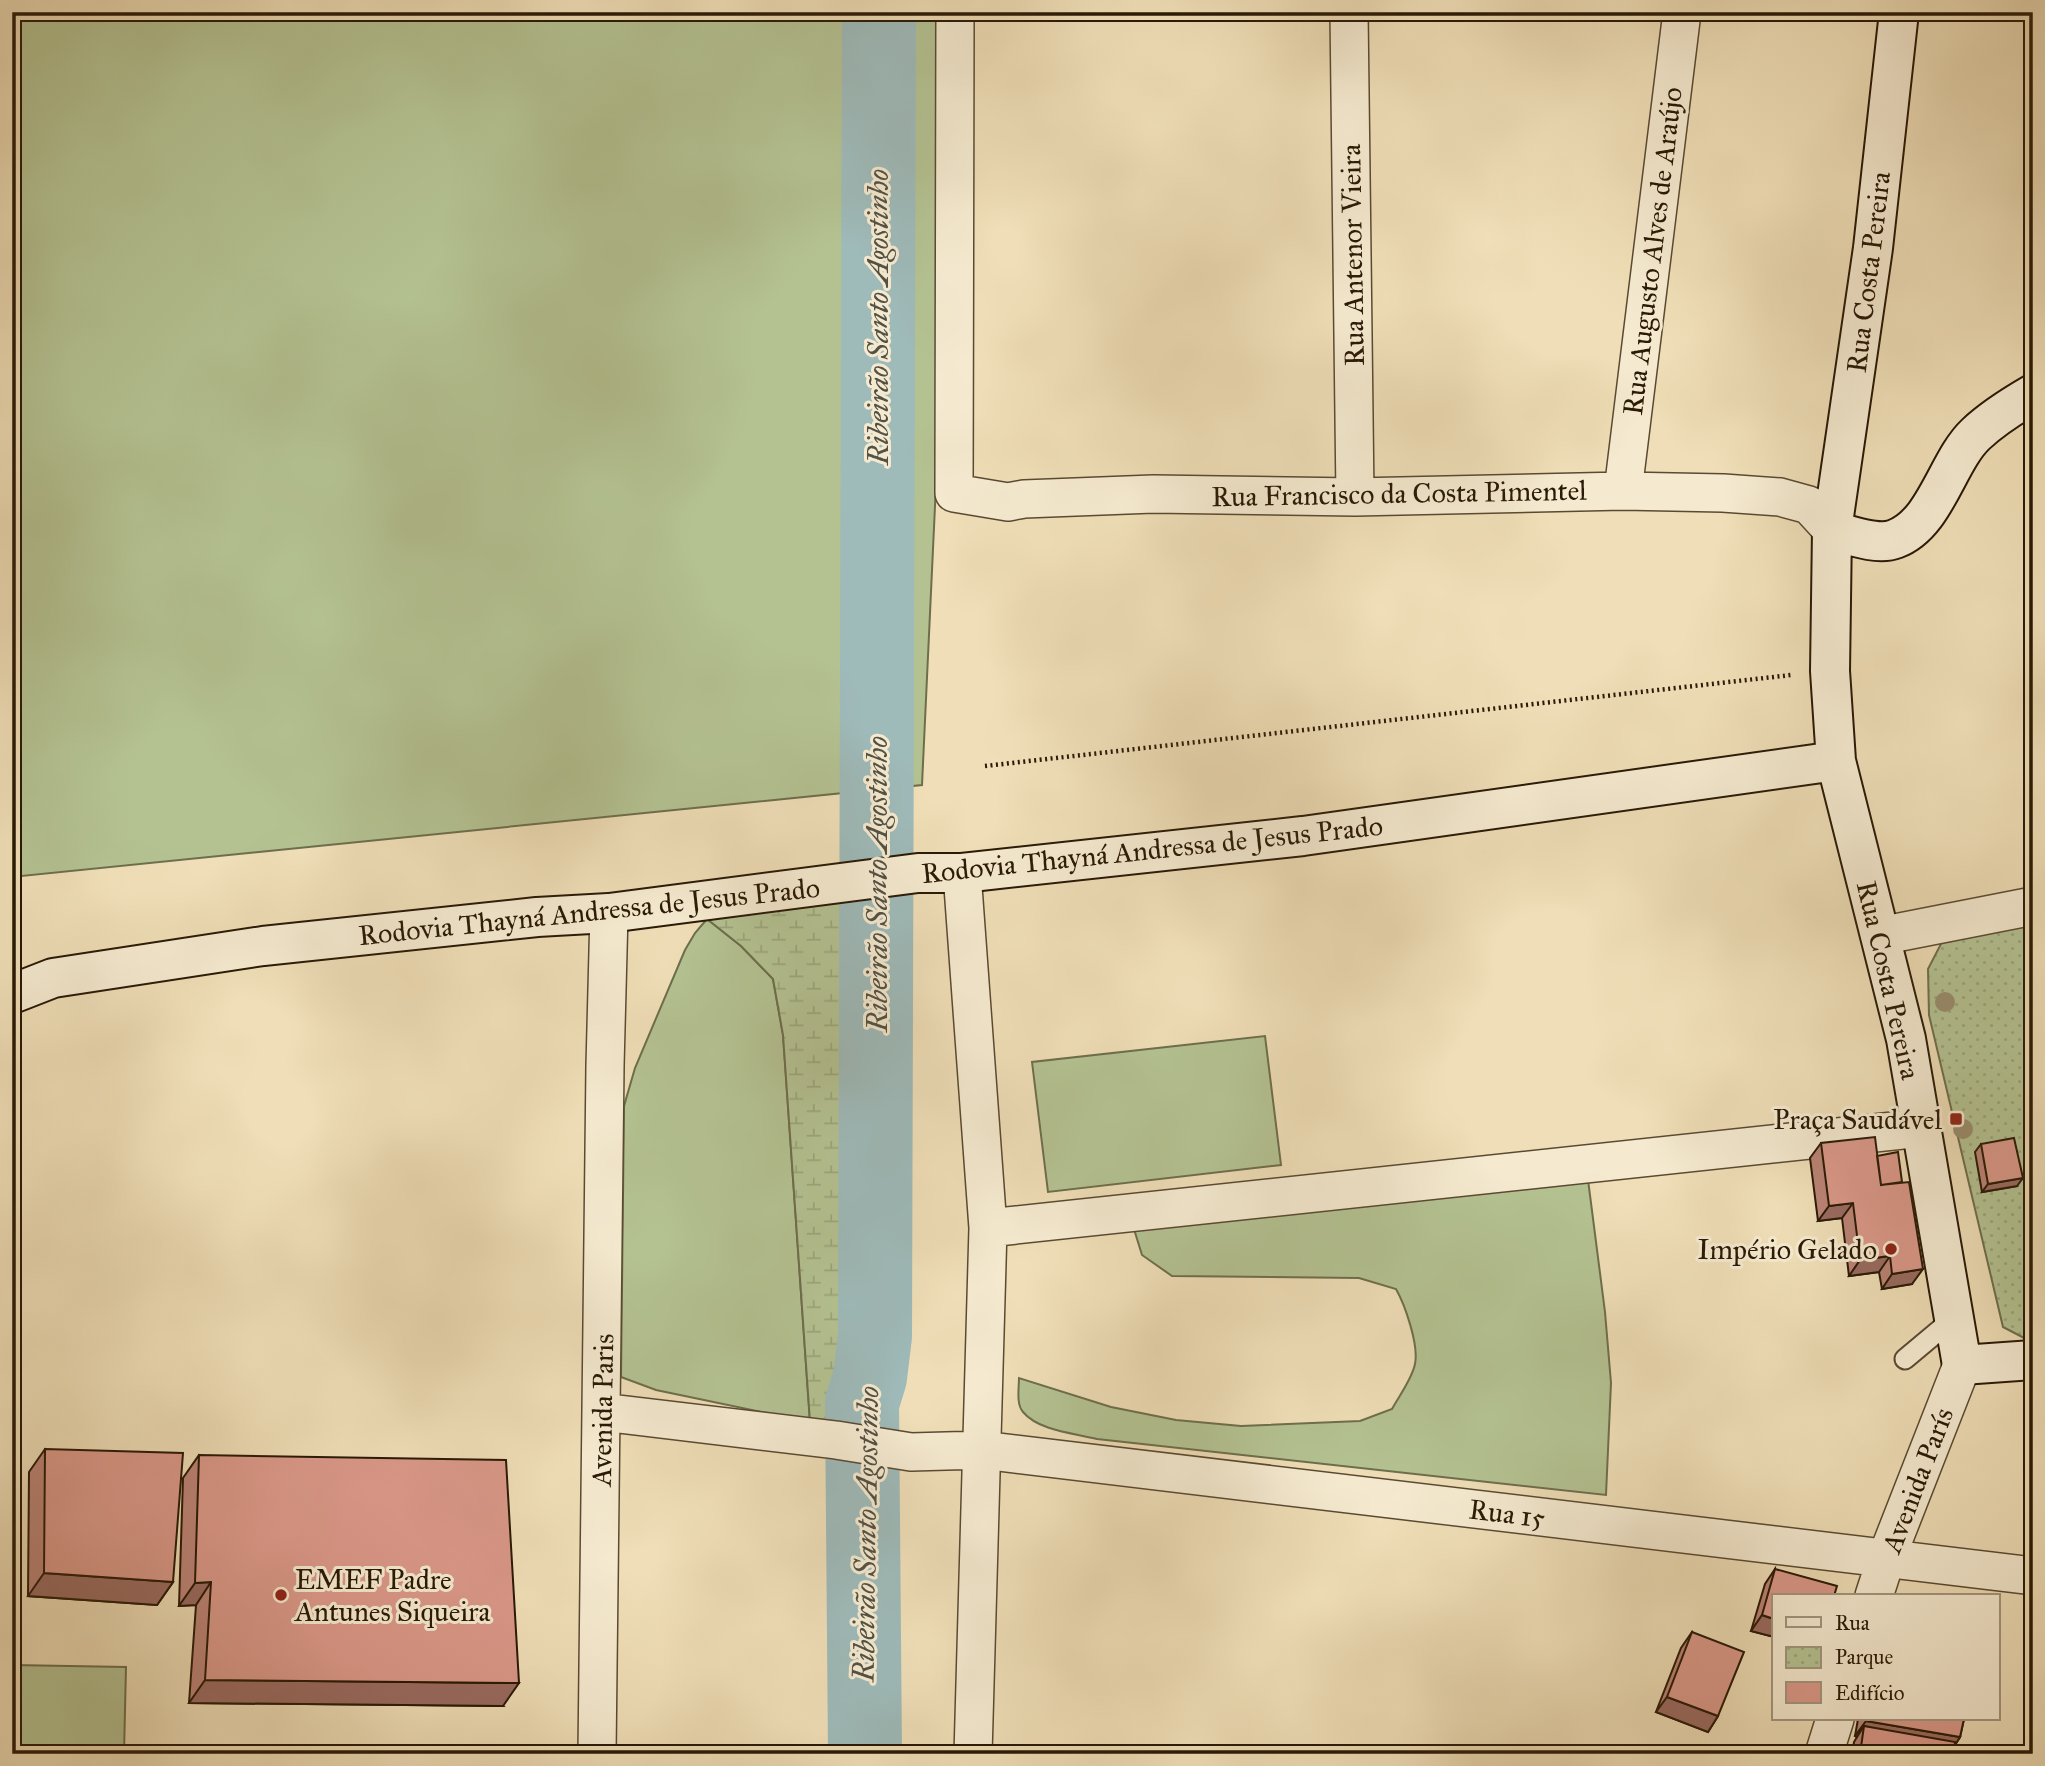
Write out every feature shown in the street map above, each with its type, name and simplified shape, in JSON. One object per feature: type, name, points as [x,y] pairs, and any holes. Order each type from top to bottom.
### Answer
[{"type":"street","name":"Rua Francisco da Costa Pimentel","points":[[955,12],[954,493],[1008,502],[1024,499],[1153,494],[1354,497],[1623,491],[1723,493],[1780,497],[1809,505],[1832,530]]},
{"type":"street","name":"Rua Antenor Vieira","points":[[1349,12],[1354,497]]},
{"type":"street","name":"Rua Augusto Alves de Araújo","points":[[1623,491],[1682,12]]},
{"type":"street","name":"Rua Costa Pereira","points":[[1899,12],[1873,248],[1832,530],[1830,671],[1836,761],[1906,1039],[1962,1365]]},
{"type":"street","points":[[1832,530],[1885,541],[1894,540],[1909,531],[1928,511],[1974,435],[2033,394]]},
{"type":"street","name":"Rodovia Thayná Andressa de Jesus Prado","points":[[12,994],[53,978],[263,946],[537,917],[609,913],[918,873],[962,873],[1303,836],[1836,761]]},
{"type":"street","points":[[962,873],[988,1228],[973,1754]]},
{"type":"street","points":[[1880,936],[2033,906]]},
{"type":"street","name":"Avenida Paris","points":[[597,1754],[604,1066],[609,913]]},
{"type":"street","points":[[988,1228],[1921,1128]]},
{"type":"street","points":[[1962,1365],[2033,1360]]},
{"type":"street","name":"Avenida París","points":[[1875,1594],[1962,1365]]},
{"type":"street","name":"Rua 15","points":[[602,1412],[836,1440],[911,1452],[982,1450],[2033,1576]]},
{"type":"street","points":[[1824,1754],[1835,1720]]},
{"type":"lane","points":[[1905,1359],[1954,1318]]},
{"type":"path","points":[[985,766],[1830,671]]},
{"type":"green space","points":[[12,12],[949,12],[952,141],[922,785],[12,877]]},
{"type":"green space","points":[[876,897],[875,1336],[870,1377],[862,1403],[864,1422],[810,1422],[783,1035],[773,979],[741,946],[707,919]]},
{"type":"green space","points":[[2033,916],[2033,1340],[2003,1327],[1929,1015],[1928,969],[1944,938]]},
{"type":"green space","points":[[707,919],[741,946],[773,979],[783,1035],[810,1422],[656,1390],[621,1377],[624,1106],[635,1068],[685,950]]},
{"type":"green space","points":[[1265,1036],[1281,1165],[1048,1192],[1032,1062]]},
{"type":"green space","points":[[1586,1164],[1611,1383],[1606,1495],[1097,1439],[1047,1427],[1030,1418],[1019,1405],[1019,1378],[1111,1407],[1176,1420],[1241,1426],[1360,1421],[1392,1409],[1411,1376],[1416,1356],[1410,1325],[1396,1289],[1359,1278],[1172,1276],[1142,1255],[1129,1213]]},
{"type":"green space","points":[[12,1665],[126,1667],[124,1754],[12,1754]]},
{"type":"building","points":[[1875,1137],[1881,1185],[1909,1182],[1923,1269],[1892,1274],[1890,1256],[1860,1260],[1853,1203],[1829,1206],[1821,1143]]},
{"type":"building","points":[[2014,1138],[2023,1178],[1988,1184],[1981,1144]]},
{"type":"building","points":[[1898,1152],[1902,1182],[1881,1185],[1877,1156]]},
{"type":"building","points":[[45,1449],[183,1453],[173,1582],[44,1573]]},
{"type":"building","points":[[199,1455],[506,1460],[519,1683],[205,1680],[211,1582],[195,1583]]},
{"type":"building","points":[[1775,1569],[1837,1586],[1835,1594],[1772,1594],[1772,1618],[1762,1615]]},
{"type":"building","points":[[1692,1632],[1744,1652],[1718,1716],[1667,1697]]},
{"type":"building","points":[[1866,1720],[1964,1720],[1960,1737]]},
{"type":"building","points":[[1864,1726],[1955,1742],[1954,1754],[1860,1754]]},
{"type":"waterway","name":"Ribeirão Santo Agostinho","points":[[865,1754],[862,1403],[870,1377],[875,1336],[879,12]]},
{"type":"place","name":"Praça Saudável","points":[[1956,1119]]},
{"type":"place","name":"Império Gelado","points":[[1891,1249]]},
{"type":"place","name":"EMEF Padre Antunes Siqueira","points":[[281,1595]]}]
